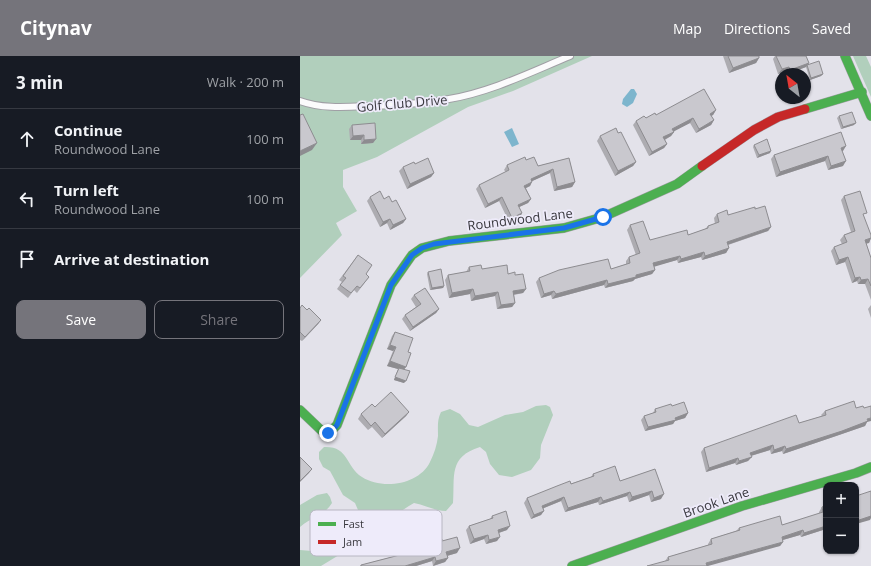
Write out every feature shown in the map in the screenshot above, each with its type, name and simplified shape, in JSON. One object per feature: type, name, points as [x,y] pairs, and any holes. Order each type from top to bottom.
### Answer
[{"type":"street","points":[[845,56],[862,92],[871,116]]},
{"type":"street","name":"Roundwood Lane","points":[[300,410],[323,432],[328,433],[337,425],[391,285],[412,255],[422,248],[449,241],[564,228],[596,219],[677,184],[754,130],[772,120],[862,92]]},
{"type":"street","name":"Brook Lane","points":[[572,566],[742,506],[856,473],[871,467]]},
{"type":"lane","name":"Golf Club Drive","points":[[300,101],[318,106],[344,107],[414,104],[450,99],[483,91],[570,56]]},
{"type":"green space","points":[[300,56],[592,56],[513,91],[468,107],[377,157],[343,170],[343,187],[357,211],[336,223],[342,235],[300,278]]},
{"type":"green space","points":[[853,56],[866,56],[871,67],[871,97]]},
{"type":"green space","points":[[546,405],[550,407],[553,415],[541,445],[540,458],[531,470],[512,477],[499,475],[490,464],[486,452],[480,447],[470,451],[458,462],[455,469],[453,503],[446,511],[414,503],[403,510],[358,510],[355,503],[343,495],[330,471],[323,467],[319,459],[319,452],[324,447],[332,448],[343,453],[352,468],[362,477],[370,481],[380,483],[399,483],[418,476],[425,470],[430,462],[437,443],[438,421],[441,412],[450,409],[460,414],[469,425],[478,427],[505,415],[523,412],[536,406]]},
{"type":"green space","points":[[327,493],[332,503],[326,510],[310,510],[310,520],[300,527],[300,505],[317,495]]},
{"type":"green space","points":[[300,550],[310,551],[310,556],[337,556],[321,566],[300,566]]},
{"type":"water","points":[[631,89],[634,89],[637,94],[633,103],[627,107],[622,104],[623,99]]},
{"type":"water","points":[[512,128],[519,144],[512,147],[504,132]]},
{"type":"building","points":[[728,56],[759,56],[759,58],[733,68]]},
{"type":"building","points":[[776,56],[806,56],[809,63],[795,68],[782,68]]},
{"type":"building","points":[[819,61],[823,74],[811,78],[811,68],[808,68],[807,65]]},
{"type":"building","points":[[704,89],[716,110],[710,114],[714,120],[699,129],[693,118],[672,129],[674,132],[663,137],[667,144],[652,152],[636,121],[644,116],[646,118],[655,113],[656,115]]},
{"type":"building","points":[[852,112],[856,123],[843,127],[839,116]]},
{"type":"building","points":[[303,114],[317,143],[300,151],[300,115]]},
{"type":"building","points":[[375,123],[376,139],[364,140],[364,135],[353,136],[352,125]]},
{"type":"building","points":[[616,128],[618,133],[621,132],[636,162],[618,171],[600,136]]},
{"type":"building","points":[[841,132],[846,146],[841,148],[846,161],[831,166],[828,156],[780,172],[774,155]]},
{"type":"building","points":[[767,139],[771,151],[759,155],[754,145]]},
{"type":"building","points":[[525,157],[526,160],[534,157],[538,166],[569,158],[575,182],[557,187],[553,169],[531,179],[532,182],[524,186],[531,199],[518,205],[522,213],[512,218],[502,197],[488,204],[479,185],[509,170],[507,165]]},
{"type":"building","points":[[428,158],[434,173],[410,184],[403,167],[414,162],[415,164]]},
{"type":"building","points":[[380,191],[384,199],[389,196],[392,202],[396,200],[406,219],[393,225],[390,219],[383,222],[370,197]]},
{"type":"building","points":[[860,191],[867,213],[863,214],[871,235],[871,238],[865,240],[871,258],[871,286],[868,279],[861,280],[860,277],[855,278],[848,257],[839,260],[834,247],[847,242],[844,235],[855,231],[844,196]]},
{"type":"building","points":[[765,206],[771,227],[727,242],[729,248],[705,256],[704,252],[681,259],[680,256],[653,263],[655,270],[636,275],[636,277],[608,284],[607,280],[556,294],[554,291],[544,294],[539,278],[559,270],[608,259],[611,269],[630,263],[629,257],[640,253],[630,225],[643,221],[650,240],[687,230],[688,235],[708,228],[708,226],[719,222],[717,214],[727,210],[728,215],[755,207],[755,209]]},
{"type":"building","points":[[358,255],[372,265],[366,274],[369,277],[360,288],[357,286],[351,293],[340,285],[346,278],[343,276]]},
{"type":"building","points":[[481,265],[482,269],[507,265],[508,274],[515,272],[515,275],[523,274],[526,289],[513,291],[515,303],[501,305],[498,292],[475,296],[473,289],[452,293],[448,275],[470,271],[469,267]]},
{"type":"building","points":[[441,269],[444,286],[432,288],[428,272]]},
{"type":"building","points":[[425,288],[439,309],[413,327],[405,315],[421,304],[414,295]]},
{"type":"building","points":[[302,305],[307,310],[309,308],[321,320],[305,337],[300,332],[300,308]]},
{"type":"building","points":[[395,332],[413,338],[408,352],[411,353],[406,367],[390,361],[396,347],[390,345]]},
{"type":"building","points":[[399,368],[410,371],[406,381],[395,377]]},
{"type":"building","points":[[391,392],[409,412],[385,434],[375,422],[371,426],[361,414],[372,404],[375,407]]},
{"type":"building","points":[[854,401],[856,408],[871,406],[871,418],[867,419],[868,421],[786,449],[785,446],[774,450],[773,445],[750,453],[752,457],[739,461],[738,458],[709,468],[704,448],[796,415],[799,423],[826,415],[825,411]]},
{"type":"building","points":[[684,402],[688,413],[675,418],[676,420],[648,427],[644,416],[656,412],[655,409]]},
{"type":"building","points":[[300,457],[312,469],[300,481]]},
{"type":"building","points":[[615,466],[620,481],[655,469],[664,494],[654,498],[652,491],[632,497],[630,492],[603,501],[601,497],[568,508],[564,497],[542,506],[544,511],[534,515],[527,498],[570,481],[571,484],[594,476],[593,474]]},
{"type":"building","points":[[871,491],[871,516],[859,520],[859,518],[859,495]]},
{"type":"building","points":[[506,511],[510,526],[498,530],[500,537],[489,540],[488,535],[474,539],[469,526],[493,518],[492,516]]},
{"type":"building","points":[[823,512],[823,527],[804,533],[803,530],[782,537],[783,542],[706,563],[707,566],[647,566],[669,560],[668,557],[712,544],[711,539],[740,530],[739,528],[780,516],[782,525]]},
{"type":"building","points":[[457,537],[460,548],[446,552],[448,558],[436,561],[435,557],[405,566],[361,566],[396,556],[442,556],[442,541]]},
{"type":"traffic: fast","points":[[845,56],[871,116]]},
{"type":"traffic: fast","points":[[805,109],[862,92]]},
{"type":"traffic: fast","points":[[300,410],[323,432],[331,431],[337,425],[391,285],[412,255],[422,248],[449,241],[564,228],[603,217],[677,184],[702,166]]},
{"type":"traffic: fast","points":[[572,566],[742,506],[856,473],[871,467]]},
{"type":"traffic: jam","points":[[702,166],[754,130],[778,117],[805,109]]},
{"type":"route","points":[[328,433],[337,425],[391,285],[400,270],[412,255],[422,248],[449,241],[564,228],[583,224],[603,217]]}]
